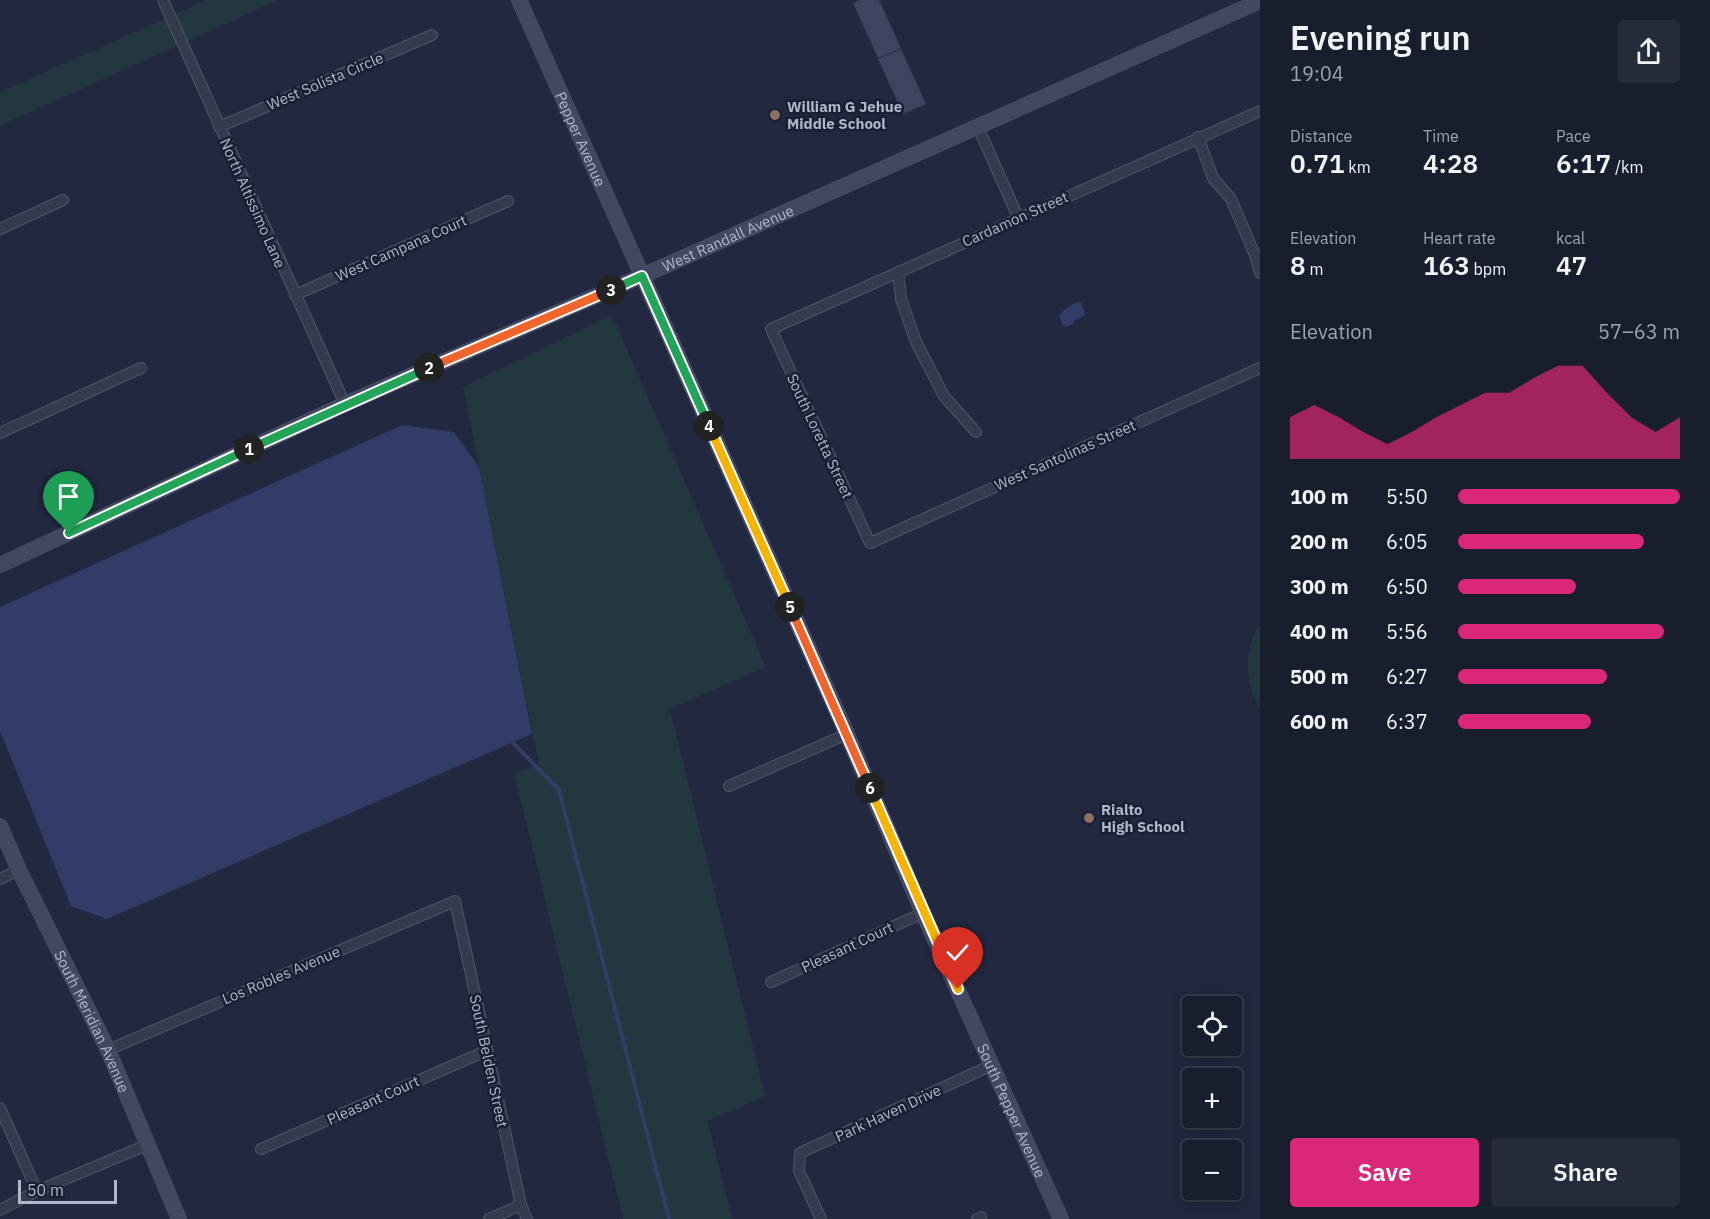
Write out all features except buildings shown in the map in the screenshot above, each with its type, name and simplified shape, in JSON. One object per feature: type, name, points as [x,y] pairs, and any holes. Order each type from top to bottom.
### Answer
[{"type":"street","name":"North Altissimo Lane","points":[[163,0],[345,404]]},
{"type":"street","name":"Pepper Avenue","points":[[519,0],[642,276]]},
{"type":"street","name":"West Randall Avenue","points":[[0,565],[345,404],[642,276],[1260,1]]},
{"type":"street","name":"West Solista Circle","points":[[219,127],[432,35]]},
{"type":"street","name":"Cardamon Street","points":[[771,328],[1260,111]]},
{"type":"street","points":[[978,127],[1018,217]]},
{"type":"street","points":[[1198,137],[1213,178],[1231,199],[1255,255],[1260,273]]},
{"type":"street","points":[[0,229],[63,200]]},
{"type":"street","name":"West Campana Court","points":[[295,295],[508,201]]},
{"type":"street","points":[[898,272],[901,299],[916,342],[944,396],[975,432]]},
{"type":"street","name":"South Pepper Avenue","points":[[642,276],[847,734],[923,913],[1061,1219]]},
{"type":"street","name":"South Loretta Street","points":[[771,328],[870,543]]},
{"type":"street","points":[[0,433],[141,368]]},
{"type":"street","name":"West Santolinas Street","points":[[870,543],[1260,368]]},
{"type":"street","points":[[729,786],[847,734]]},
{"type":"street","name":"South Meridian Avenue","points":[[0,826],[19,870],[108,1050],[179,1219]]},
{"type":"street","points":[[0,879],[19,870]]},
{"type":"street","name":"Los Robles Avenue","points":[[108,1050],[455,901]]},
{"type":"street","name":"South Belden Street","points":[[455,901],[486,1051],[521,1205],[527,1219]]},
{"type":"street","name":"Pleasant Court","points":[[771,982],[923,913]]},
{"type":"street","name":"Pleasant Court","points":[[261,1149],[486,1051]]},
{"type":"street","name":"Park Haven Drive","points":[[821,1219],[799,1171],[800,1153],[992,1065]]},
{"type":"street","points":[[0,1108],[37,1191]]},
{"type":"street","points":[[0,1210],[37,1191],[148,1144]]},
{"type":"street","points":[[489,1219],[521,1205]]},
{"type":"shaded area","points":[[207,0],[278,0],[0,126],[0,92]]},
{"type":"shaded area","points":[[612,315],[766,667],[670,709],[765,1096],[708,1121],[732,1219],[623,1219],[514,773],[539,765],[463,387]]},
{"type":"shaded area","points":[[1260,624],[1260,709],[1248,677],[1248,655],[1254,634]]},
{"type":"water","points":[[1077,302],[1081,303],[1084,316],[1067,327],[1063,325],[1059,316]]},
{"type":"water","points":[[402,425],[454,432],[479,467],[532,734],[107,919],[71,906],[0,731],[0,607]]},
{"type":"waterway","points":[[513,743],[559,790],[669,1219]]},
{"type":"place","name":"William G Jehue Middle School","points":[[775,115]]},
{"type":"place","name":"Rialto High School","points":[[1089,818]]},
{"type":"route","points":[[69,533],[345,404],[642,276],[847,734],[958,989]]}]
